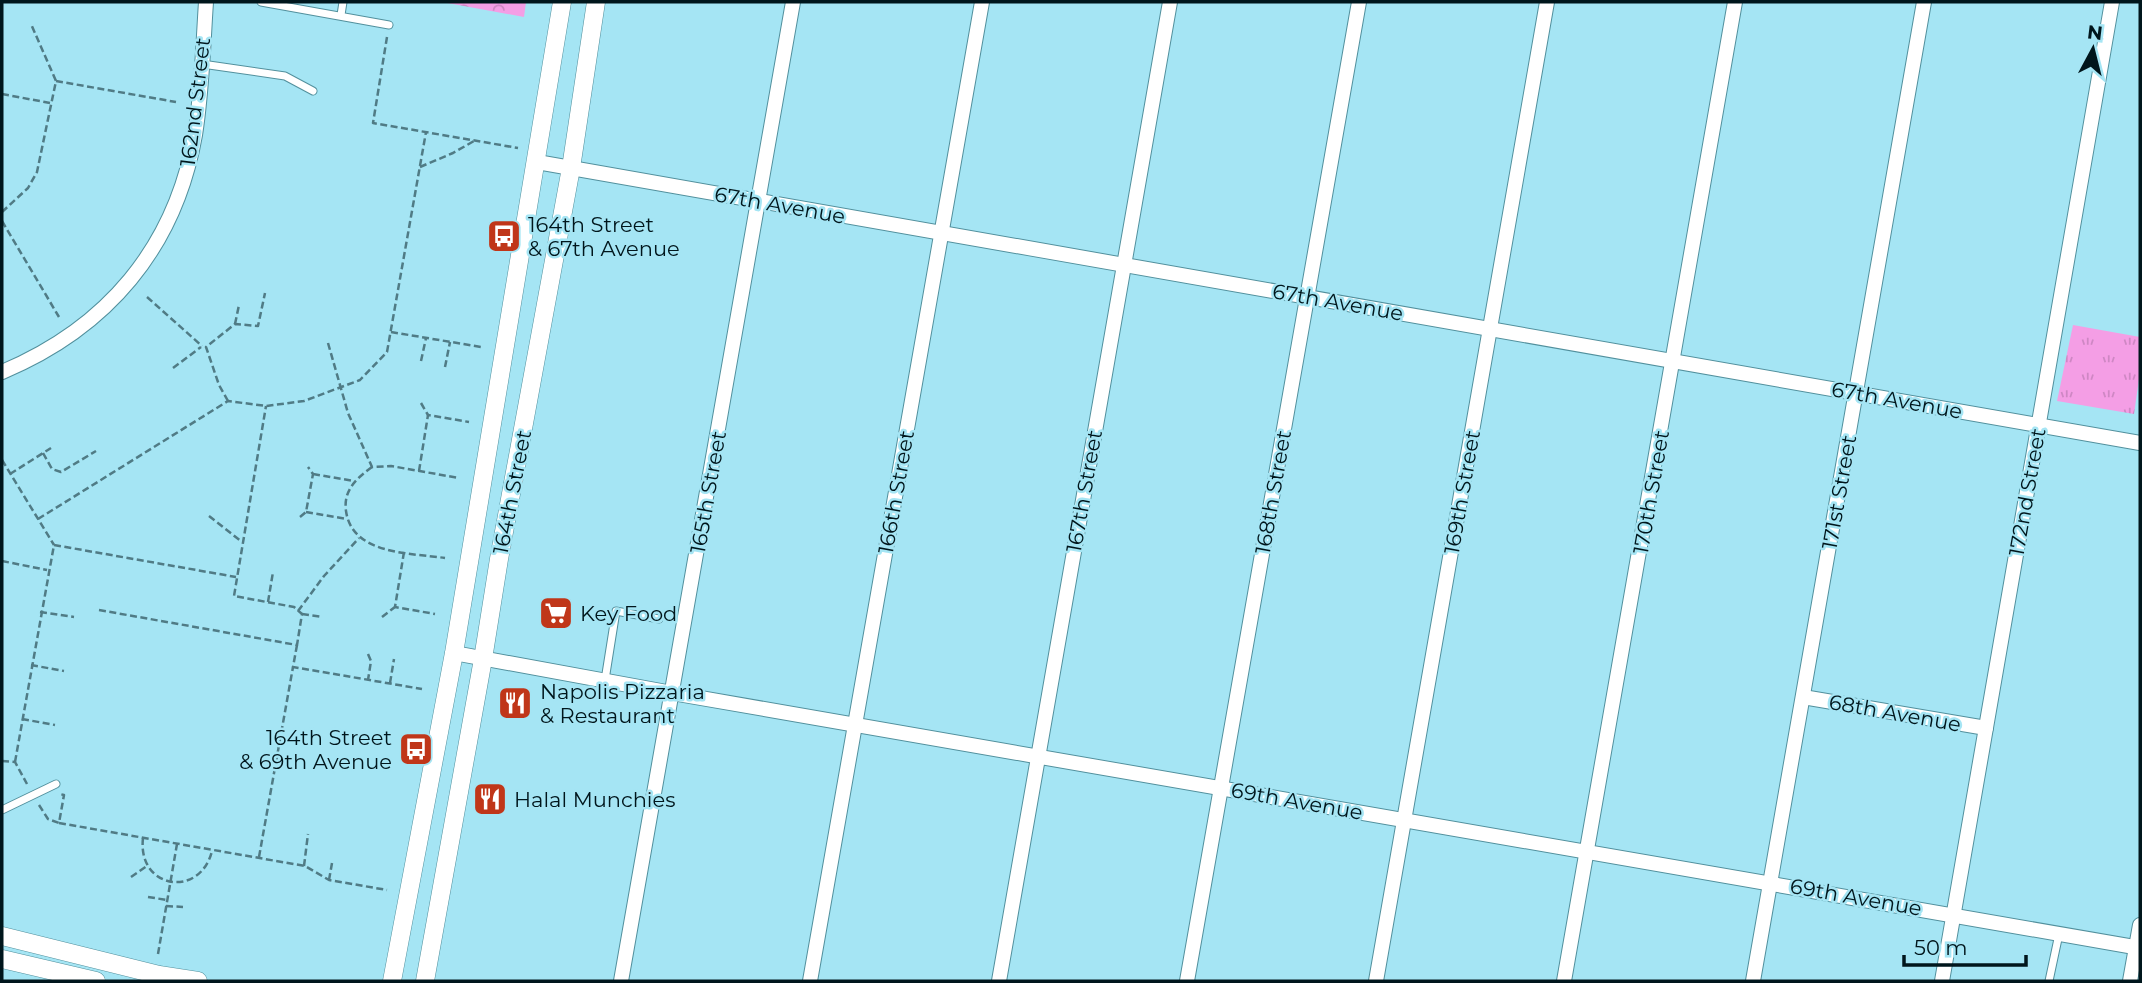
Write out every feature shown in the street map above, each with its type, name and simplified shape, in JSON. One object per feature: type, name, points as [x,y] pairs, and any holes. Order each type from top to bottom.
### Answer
[{"type":"street","name":"162nd Street","points":[[2,372],[34,359],[73,335],[101,312],[125,287],[165,229],[187,174],[195,133],[206,2]]},
{"type":"street","name":"164th Street","points":[[392,981],[454,653],[562,2]]},
{"type":"street","name":"164th Street","points":[[425,981],[571,168],[596,2]]},
{"type":"street","name":"165th Street","points":[[621,981],[793,2]]},
{"type":"street","name":"166th Street","points":[[810,981],[982,2]]},
{"type":"street","name":"167th Street","points":[[999,981],[1170,2]]},
{"type":"street","name":"168th Street","points":[[1187,981],[1359,2]]},
{"type":"street","name":"169th Street","points":[[1376,981],[1547,2]]},
{"type":"street","name":"170th Street","points":[[1564,981],[1735,2]]},
{"type":"street","name":"171st Street","points":[[1753,981],[1924,2]]},
{"type":"street","name":"172nd Street","points":[[1942,981],[2112,2]]},
{"type":"street","name":"67th Avenue","points":[[537,162],[2140,443]]},
{"type":"street","name":"69th Avenue","points":[[454,653],[2138,947]]},
{"type":"street","name":"68th Avenue","points":[[1803,697],[1986,728]]},
{"type":"street","points":[[2130,981],[2140,925]]},
{"type":"street","points":[[2,936],[159,975],[198,981]]},
{"type":"street","points":[[2,959],[96,981]]},
{"type":"lane","points":[[261,2],[390,25]]},
{"type":"lane","points":[[341,15],[343,2]]},
{"type":"lane","points":[[201,64],[285,76],[313,91]]},
{"type":"lane","points":[[605,681],[616,611],[659,619]]},
{"type":"lane","points":[[2,810],[56,784]]},
{"type":"lane","points":[[2049,981],[2059,933]]},
{"type":"path","points":[[2,212],[28,188],[37,172],[56,81],[31,24]]},
{"type":"path","points":[[390,25],[373,123],[519,148]]},
{"type":"path","points":[[56,81],[176,102]]},
{"type":"path","points":[[2,94],[52,103]]},
{"type":"path","points":[[38,519],[228,401],[266,406],[304,401],[360,380],[387,352],[426,132]]},
{"type":"path","points":[[461,148],[463,138]]},
{"type":"path","points":[[420,167],[474,141]]},
{"type":"path","points":[[2,221],[59,317]]},
{"type":"path","points":[[173,368],[235,324],[258,326],[265,293]]},
{"type":"path","points":[[146,297],[204,346],[228,401]]},
{"type":"path","points":[[235,324],[239,305]]},
{"type":"path","points":[[391,331],[481,347]]},
{"type":"path","points":[[421,361],[426,338]]},
{"type":"path","points":[[445,367],[450,342]]},
{"type":"path","points":[[328,343],[352,423],[372,467]]},
{"type":"path","points":[[419,471],[428,415],[421,403]]},
{"type":"path","points":[[266,406],[234,596],[294,607],[302,614],[322,617]]},
{"type":"path","points":[[428,415],[468,422]]},
{"type":"path","points":[[10,474],[51,448]]},
{"type":"path","points":[[43,453],[52,468],[61,472],[96,451]]},
{"type":"path","points":[[2,460],[54,545],[15,762],[33,794]]},
{"type":"path","points":[[445,558],[371,545],[359,538],[348,519],[346,498],[355,481],[372,467],[391,466],[459,478]]},
{"type":"path","points":[[308,467],[313,474],[355,481]]},
{"type":"path","points":[[300,517],[306,512],[313,474]]},
{"type":"path","points":[[306,512],[348,519]]},
{"type":"path","points":[[209,516],[242,542]]},
{"type":"path","points":[[298,611],[324,576],[359,538]]},
{"type":"path","points":[[54,545],[236,577]]},
{"type":"path","points":[[382,617],[395,607],[404,552]]},
{"type":"path","points":[[2,561],[48,570]]},
{"type":"path","points":[[268,602],[273,572]]},
{"type":"path","points":[[395,607],[435,614]]},
{"type":"path","points":[[99,610],[297,645]]},
{"type":"path","points":[[40,612],[74,617]]},
{"type":"path","points":[[259,858],[302,614]]},
{"type":"path","points":[[368,654],[371,661],[368,680]]},
{"type":"path","points":[[390,683],[394,659]]},
{"type":"path","points":[[31,665],[64,671]]},
{"type":"path","points":[[293,667],[422,689]]},
{"type":"path","points":[[22,719],[55,725]]},
{"type":"path","points":[[2,761],[15,762]]},
{"type":"path","points":[[56,794],[64,795],[58,823]]},
{"type":"path","points":[[42,799],[37,801],[44,814],[58,823],[304,866],[329,880],[387,890]]},
{"type":"path","points":[[304,866],[308,834]]},
{"type":"path","points":[[143,838],[143,856],[147,866],[159,878],[170,882],[198,876],[205,868],[212,850]]},
{"type":"path","points":[[158,954],[177,844]]},
{"type":"path","points":[[329,880],[332,863]]},
{"type":"path","points":[[131,877],[147,866]]},
{"type":"path","points":[[148,897],[167,900]]},
{"type":"path","points":[[166,906],[184,906]]},
{"type":"green space","points":[[442,2],[526,2],[524,17]]},
{"type":"green space","points":[[2073,325],[2140,337],[2140,372],[2134,414],[2057,401]]},
{"type":"place","name":"164th Street & 67th Avenue","points":[[504,236]]},
{"type":"place","name":"Key Food","points":[[556,613]]},
{"type":"place","name":"Napolis Pizzaria & Restaurant","points":[[515,703]]},
{"type":"place","name":"164th Street & 69th Avenue","points":[[416,749]]},
{"type":"place","name":"Halal Munchies","points":[[490,799]]}]
